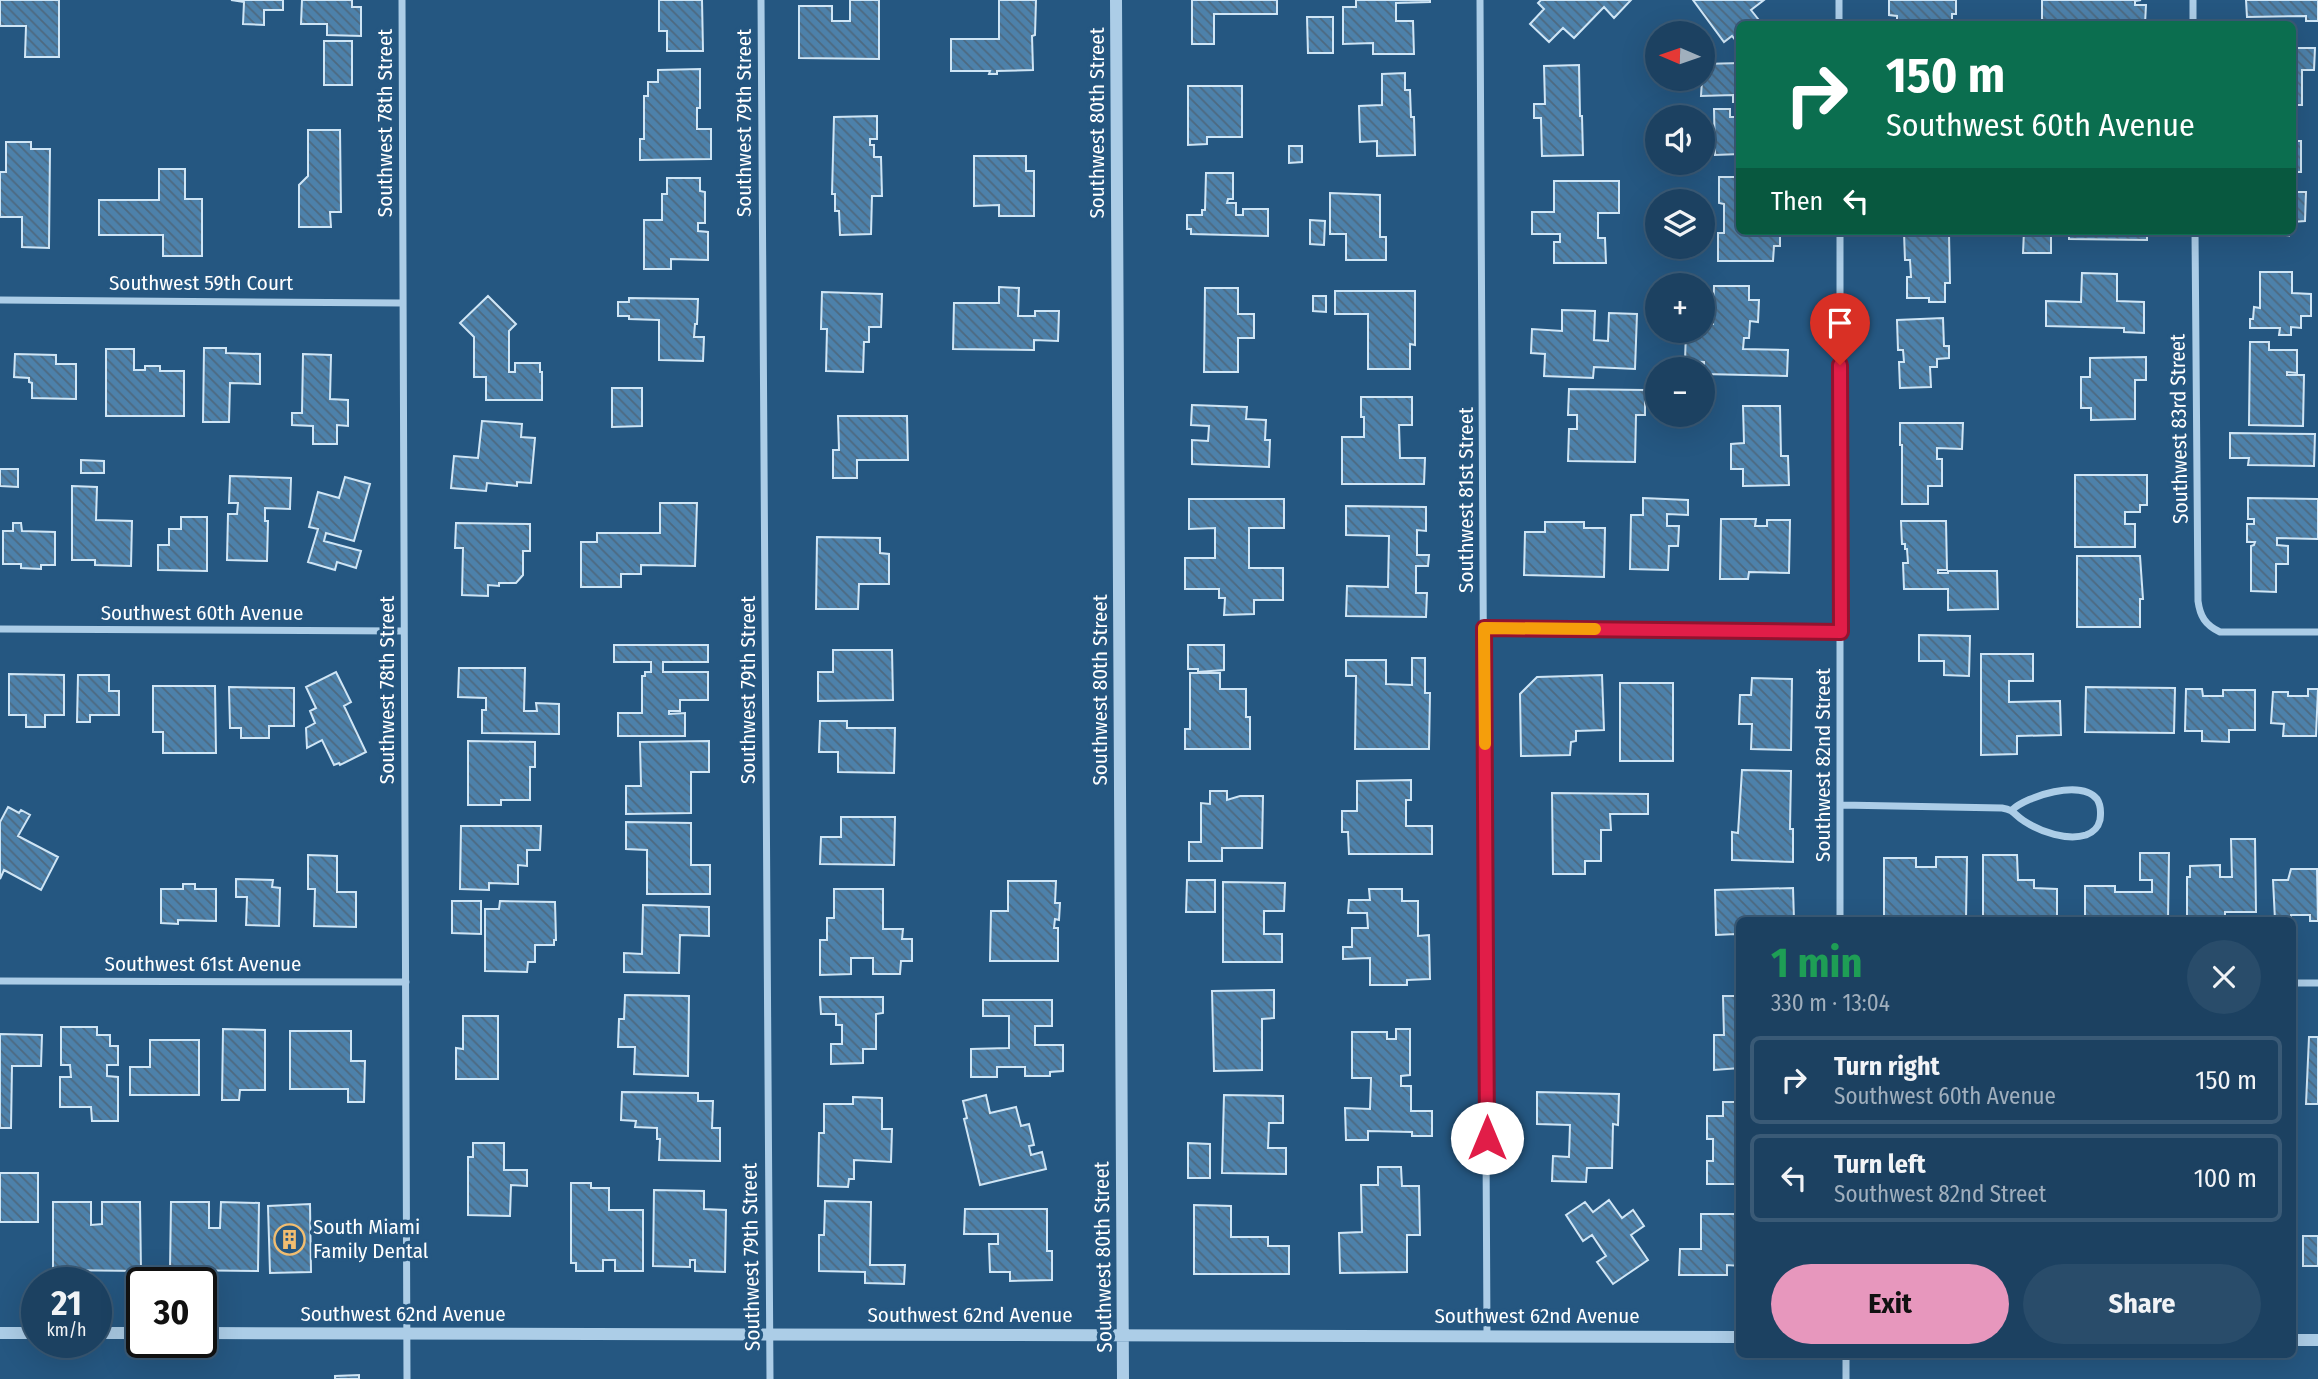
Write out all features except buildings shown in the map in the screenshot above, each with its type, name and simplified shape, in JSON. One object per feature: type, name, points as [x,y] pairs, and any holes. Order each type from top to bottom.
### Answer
[{"type":"street","name":"Southwest 78th Street","points":[[402,0],[407,1379]]},
{"type":"street","name":"Southwest 79th Street","points":[[761,0],[770,1379]]},
{"type":"street","name":"Southwest 80th Street","points":[[1116,0],[1123,1379]]},
{"type":"street","name":"Southwest 81st Street","points":[[1480,0],[1487,1335]]},
{"type":"street","points":[[1839,0],[1839,21]]},
{"type":"street","points":[[2193,0],[2193,21]]},
{"type":"street","name":"Southwest 82nd Street","points":[[1840,235],[1840,917]]},
{"type":"street","name":"Southwest 83rd Street","points":[[2195,235],[2198,601],[2201,616],[2207,625],[2220,632],[2318,632]]},
{"type":"street","name":"Southwest 59th Court","points":[[0,300],[402,303]]},
{"type":"street","points":[[1484,628],[1841,632]]},
{"type":"street","name":"Southwest 60th Avenue","points":[[0,629],[404,631]]},
{"type":"street","points":[[1841,805],[2012,810],[2021,820],[2038,829],[2074,837],[2093,832],[2098,827],[2101,809],[2095,797],[2071,790],[2020,802],[2012,810]]},
{"type":"street","name":"Southwest 61st Avenue","points":[[0,981],[406,982]]},
{"type":"street","points":[[2296,983],[2318,983]]},
{"type":"street","points":[[0,1333],[21,1333]]},
{"type":"street","name":"Southwest 62nd Avenue","points":[[217,1333],[1736,1337]]},
{"type":"street","points":[[2296,1340],[2318,1340]]},
{"type":"street","points":[[1846,1358],[1846,1379]]},
{"type":"slow traffic","points":[[1485,744],[1484,628],[1595,629]]},
{"type":"place","name":"South Miami Family Dental","points":[[290,1239]]},
{"type":"route","points":[[1487,1138],[1484,628],[1841,632],[1840,365]]}]
